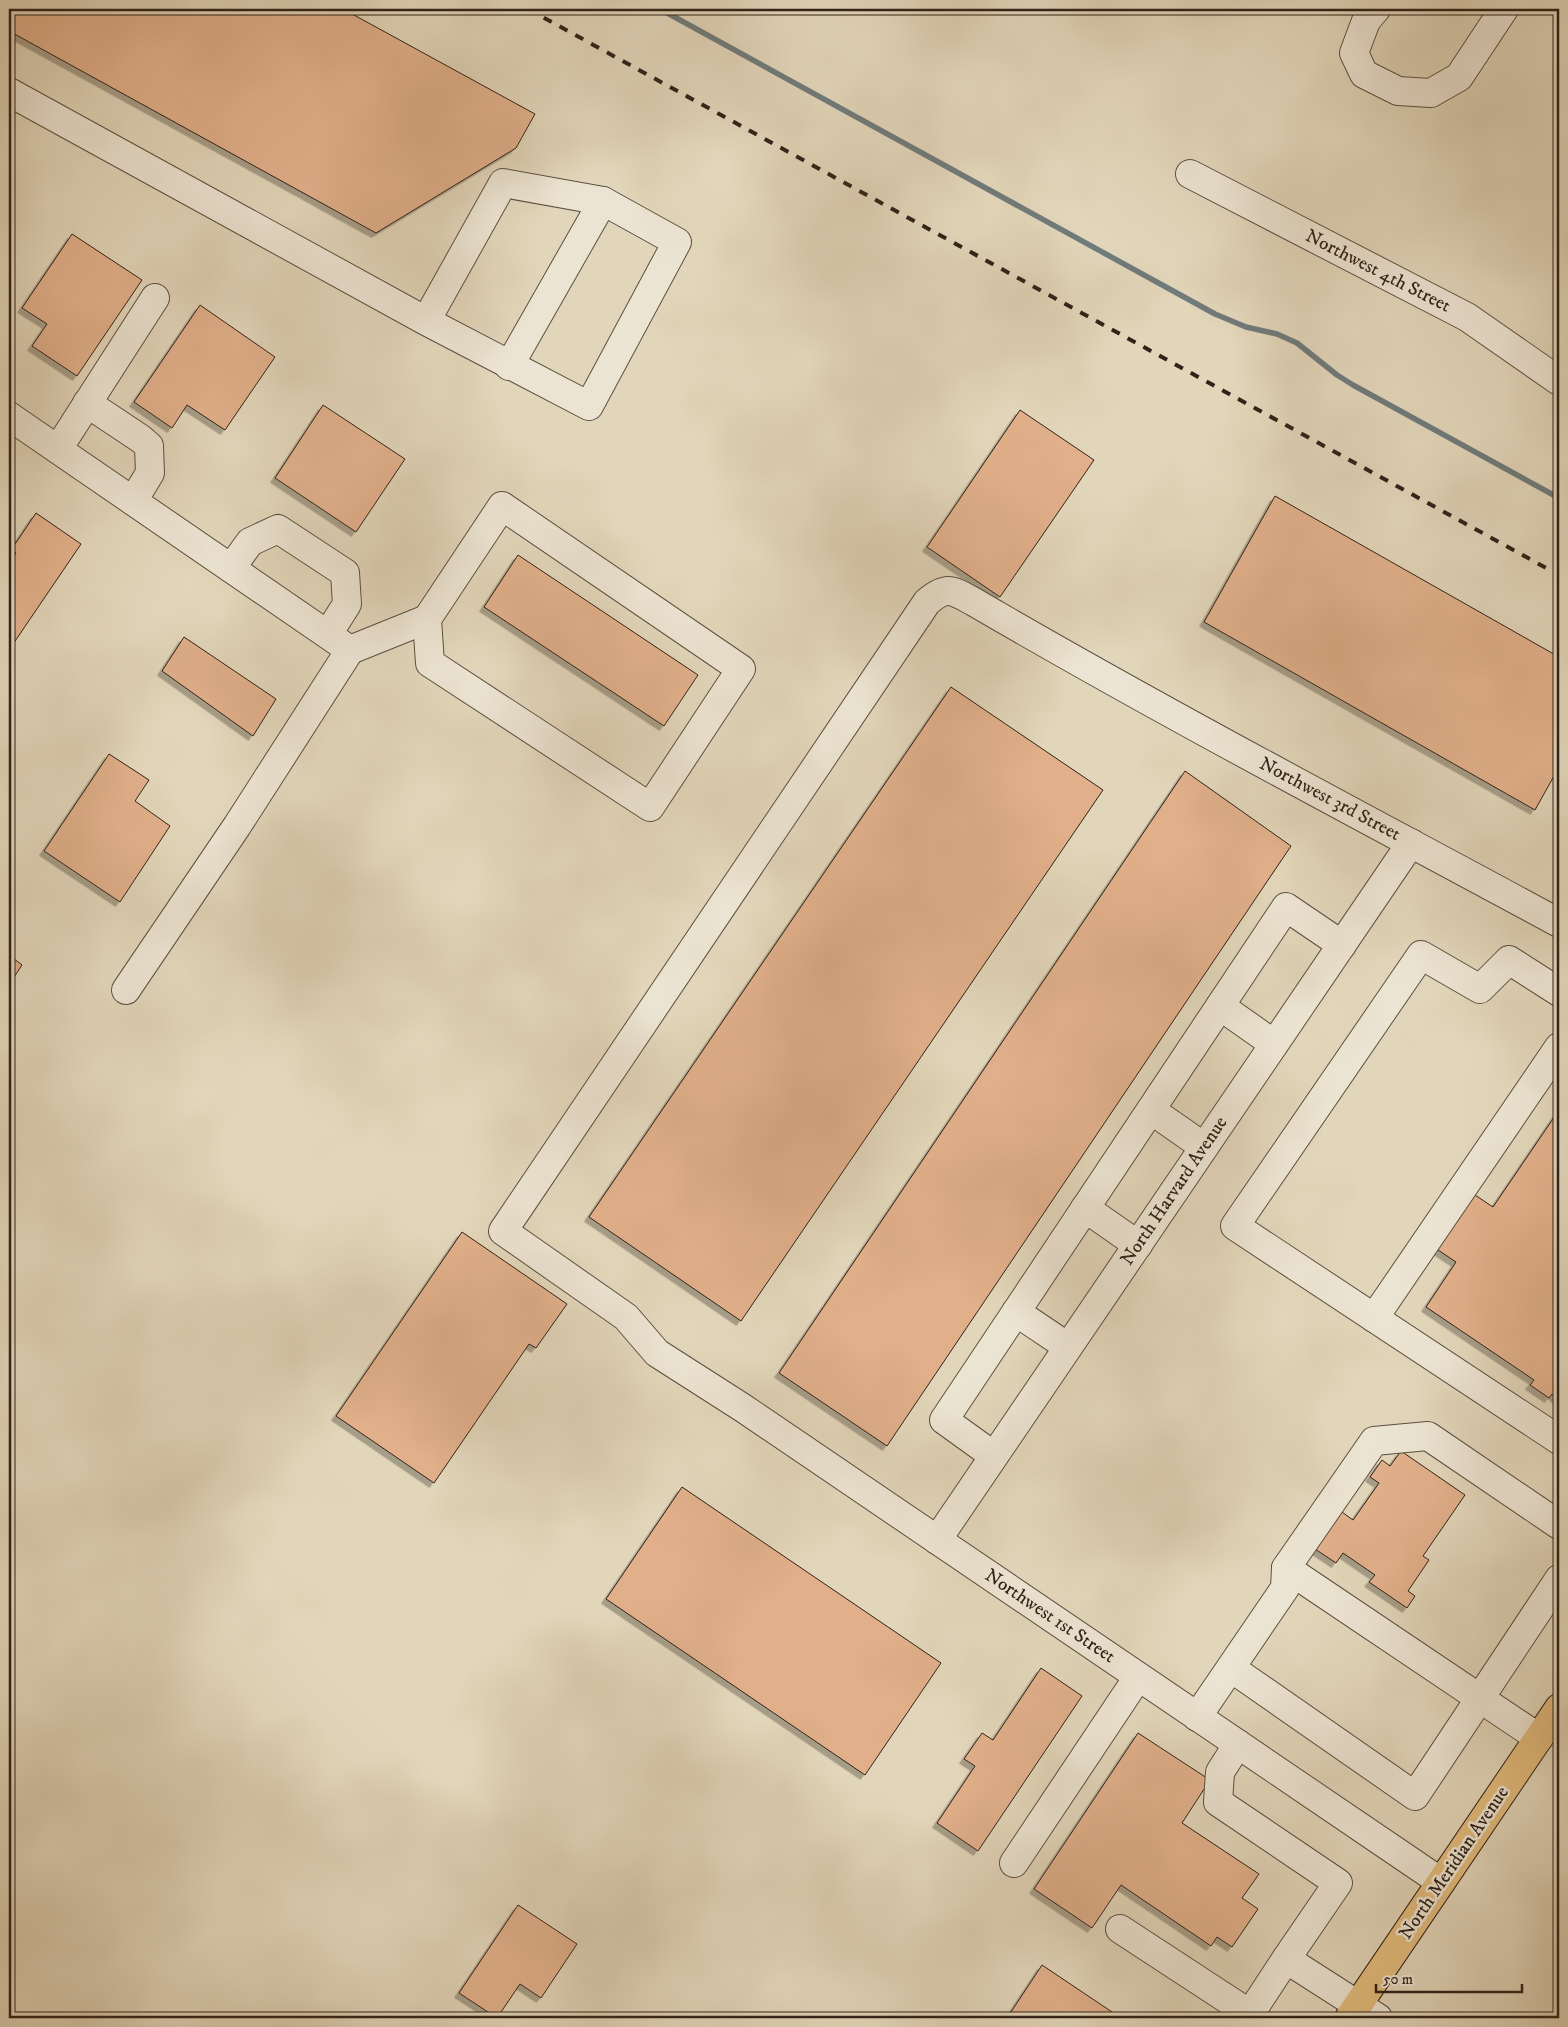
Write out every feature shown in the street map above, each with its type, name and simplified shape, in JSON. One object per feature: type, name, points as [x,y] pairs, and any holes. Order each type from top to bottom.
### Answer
[{"type":"main road","name":"North Meridian Avenue","points":[[1362,2014],[1441,1882],[1559,1708]]},
{"type":"street","points":[[1376,9],[1366,21],[1354,53],[1364,74],[1398,91],[1431,94],[1459,77],[1501,10]]},
{"type":"street","points":[[9,92],[426,321],[589,406],[678,242],[603,200],[502,183],[426,321]]},
{"type":"street","name":"Northwest 4th Street","points":[[1190,174],[1467,317],[1559,381]]},
{"type":"street","points":[[510,366],[603,200]]},
{"type":"street","points":[[58,449],[155,298]]},
{"type":"street","points":[[87,403],[149,446],[150,473],[133,501]]},
{"type":"street","points":[[9,416],[350,650]]},
{"type":"street","points":[[126,990],[237,826],[350,650],[426,619],[502,506],[741,669],[650,807],[430,663],[426,619]]},
{"type":"street","points":[[232,568],[250,542],[278,529],[345,572],[347,604],[328,634]]},
{"type":"street","name":"Northwest 3rd Street","points":[[657,1353],[626,1317],[503,1231],[927,602],[939,592],[953,591],[1100,675],[1559,923]]},
{"type":"street","name":"North Harvard Avenue","points":[[937,1540],[1411,843]]},
{"type":"street","points":[[994,1456],[944,1420],[1286,907],[1342,945]]},
{"type":"street","points":[[1559,992],[1509,960],[1480,989],[1421,955],[1235,1226],[1559,1440]]},
{"type":"street","points":[[1220,1006],[1274,1044]]},
{"type":"street","points":[[1374,1318],[1559,1047]]},
{"type":"street","points":[[1151,1110],[1204,1147]]},
{"type":"street","points":[[1085,1208],[1138,1244]]},
{"type":"street","points":[[1016,1312],[1068,1348]]},
{"type":"street","name":"Northwest 1st Street","points":[[657,1353],[743,1408],[1441,1882]]},
{"type":"street","points":[[1197,1717],[1285,1588],[1286,1568],[1374,1440],[1428,1436],[1559,1525]]},
{"type":"street","points":[[1286,1568],[1539,1738]]},
{"type":"street","points":[[1231,1668],[1415,1796],[1559,1579]]},
{"type":"street","points":[[1014,1864],[1138,1677]]},
{"type":"street","points":[[1120,1929],[1250,2014],[1338,1883],[1218,1802],[1220,1772],[1238,1744]]},
{"type":"street","points":[[1286,1959],[1362,2014]]},
{"type":"building","points":[[9,9],[343,9],[535,114],[516,148],[376,233],[9,31]]},
{"type":"building","points":[[72,234],[142,280],[77,376],[32,346],[47,324],[22,308]]},
{"type":"building","points":[[200,305],[275,357],[225,430],[187,405],[172,428],[134,402]]},
{"type":"building","points":[[323,405],[405,459],[356,532],[275,478]]},
{"type":"building","points":[[1020,410],[1094,460],[1000,597],[927,547]]},
{"type":"building","points":[[1275,496],[1559,657],[1559,767],[1535,810],[1204,622]]},
{"type":"building","points":[[36,513],[81,544],[9,650],[9,563],[16,553],[11,550]]},
{"type":"building","points":[[518,555],[698,675],[664,726],[484,607]]},
{"type":"building","points":[[184,637],[276,699],[253,736],[162,671]]},
{"type":"building","points":[[951,687],[1103,790],[741,1321],[589,1217]]},
{"type":"building","points":[[109,754],[149,780],[135,801],[170,826],[120,902],[44,851]]},
{"type":"building","points":[[1185,771],[1291,846],[887,1446],[779,1373]]},
{"type":"building","points":[[9,955],[22,965],[9,985]]},
{"type":"building","points":[[1559,1110],[1559,1400],[1552,1394],[1549,1398],[1530,1385],[1534,1380],[1426,1307],[1456,1262],[1435,1248],[1472,1193],[1493,1207]]},
{"type":"building","points":[[462,1232],[567,1304],[536,1348],[529,1344],[434,1483],[336,1416]]},
{"type":"building","points":[[1401,1451],[1465,1495],[1423,1556],[1429,1560],[1408,1591],[1415,1596],[1407,1608],[1369,1582],[1375,1575],[1343,1553],[1336,1563],[1309,1545],[1335,1507],[1353,1520],[1379,1483],[1370,1477],[1382,1460],[1390,1466]]},
{"type":"building","points":[[682,1487],[941,1663],[865,1775],[606,1599]]},
{"type":"building","points":[[1041,1668],[1082,1696],[978,1851],[937,1823],[975,1766],[964,1759],[982,1733],[993,1740]]},
{"type":"building","points":[[1138,1733],[1210,1780],[1182,1823],[1259,1874],[1242,1898],[1258,1909],[1232,1947],[1217,1937],[1211,1946],[1121,1885],[1092,1928],[1034,1889]]},
{"type":"building","points":[[518,1905],[577,1944],[541,1998],[520,1984],[497,2018],[459,1993]]},
{"type":"building","points":[[1042,1965],[1121,2018],[1007,2018]]},
{"type":"waterway","points":[[660,9],[1215,314],[1246,327],[1277,334],[1297,343],[1337,375],[1353,385],[1559,498]]},
{"type":"railway","points":[[528,9],[1559,575]]}]
